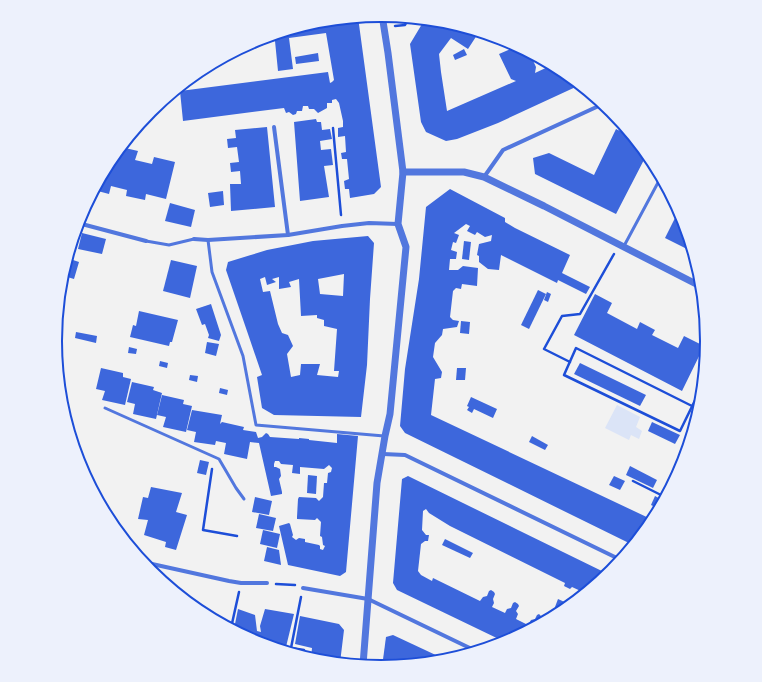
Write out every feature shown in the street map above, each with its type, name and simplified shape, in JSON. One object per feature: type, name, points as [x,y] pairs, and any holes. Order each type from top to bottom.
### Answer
[{"type":"street","points":[[363,659],[377,483],[390,414],[406,247],[398,224],[403,172],[383,22]]},
{"type":"street","points":[[484,177],[503,150],[597,107]]},
{"type":"street","points":[[274,127],[288,235]]},
{"type":"street","points":[[403,172],[464,172],[484,177],[695,283]]},
{"type":"street","points":[[194,240],[288,235],[369,223],[398,224]]},
{"type":"street","points":[[84,225],[146,241]]},
{"type":"street","points":[[383,454],[405,455],[615,557]]},
{"type":"street","points":[[152,564],[241,583],[267,583]]},
{"type":"street","points":[[304,588],[368,599],[469,648]]},
{"type":"lane","points":[[621,246],[658,183]]},
{"type":"lane","points":[[146,241],[169,245],[194,240]]},
{"type":"lane","points":[[208,240],[212,272],[243,356],[256,425],[385,436]]},
{"type":"lane","points":[[105,408],[219,459],[244,499]]},
{"type":"path","points":[[384,27],[405,25],[406,23]]},
{"type":"path","points":[[333,128],[342,226]]},
{"type":"path","points":[[570,362],[544,349],[562,316],[580,314],[621,246]]},
{"type":"path","points":[[692,406],[576,348],[564,375],[680,430],[692,406],[694,402]]},
{"type":"path","points":[[214,457],[203,530],[237,536]]},
{"type":"path","points":[[633,481],[660,495]]},
{"type":"path","points":[[206,506],[210,507]]},
{"type":"path","points":[[232,623],[241,583]]},
{"type":"path","points":[[267,583],[294,585],[304,588],[291,647]]},
{"type":"path","points":[[299,649],[304,650]]},
{"type":"shaded area","points":[[617,405],[640,417],[636,427],[642,431],[639,439],[631,435],[629,440],[605,428]]},
{"type":"building","points":[[359,23],[381,187],[374,194],[350,198],[349,189],[345,189],[344,181],[349,179],[347,159],[342,159],[341,153],[346,152],[345,136],[338,137],[338,128],[343,127],[343,121],[339,103],[336,99],[332,100],[332,103],[327,103],[327,108],[318,113],[314,109],[309,109],[308,106],[303,106],[302,111],[297,111],[296,114],[293,115],[289,112],[286,113],[284,108],[183,121],[180,93],[184,90],[328,72],[330,83],[334,80],[326,33],[289,38],[293,69],[278,71],[275,41],[271,42],[319,28]]},
{"type":"building","points":[[421,25],[443,28],[476,37],[468,49],[451,38],[439,54],[447,111],[516,81],[511,79],[499,54],[510,49],[533,61],[536,67],[535,73],[545,68],[574,88],[498,123],[457,139],[446,141],[426,132],[421,122],[410,44]]},
{"type":"building","points":[[464,49],[467,55],[455,60],[453,55]]},
{"type":"building","points":[[318,53],[319,61],[296,64],[295,57]]},
{"type":"building","points":[[316,119],[317,122],[321,122],[322,130],[330,129],[332,139],[320,141],[321,150],[331,149],[333,165],[324,166],[329,197],[300,201],[294,122]]},
{"type":"building","points":[[267,127],[275,207],[231,211],[230,184],[241,184],[240,171],[231,172],[230,163],[239,162],[237,147],[228,148],[227,139],[236,138],[235,130]]},
{"type":"building","points":[[616,129],[622,132],[644,161],[616,214],[535,174],[533,158],[549,153],[594,175]]},
{"type":"building","points":[[127,148],[138,151],[135,160],[152,164],[154,157],[175,162],[166,199],[146,194],[145,200],[126,196],[127,190],[111,186],[109,194],[99,191]]},
{"type":"building","points":[[450,189],[505,218],[505,222],[515,228],[570,255],[562,273],[590,287],[586,294],[558,280],[557,283],[501,255],[499,270],[488,269],[479,262],[479,256],[477,255],[479,244],[491,241],[492,235],[485,237],[477,232],[475,235],[467,231],[470,226],[466,224],[454,233],[459,235],[456,243],[453,242],[451,250],[457,252],[456,259],[450,259],[449,270],[458,270],[463,266],[478,268],[477,286],[462,284],[461,289],[456,288],[453,291],[450,317],[453,320],[459,321],[457,327],[443,329],[442,335],[435,343],[433,357],[442,372],[441,378],[435,379],[431,415],[647,517],[628,542],[405,433],[400,426],[405,369],[419,279],[426,207]]},
{"type":"building","points":[[223,191],[224,205],[210,207],[208,193]]},
{"type":"building","points":[[170,203],[195,210],[191,227],[165,221]]},
{"type":"building","points":[[675,217],[686,249],[665,238]]},
{"type":"building","points":[[82,233],[106,239],[102,254],[78,249]]},
{"type":"building","points":[[368,236],[374,243],[367,365],[361,417],[274,415],[262,408],[257,377],[262,375],[226,270],[228,262],[267,250],[313,241]],"holes":[[[344,274],[343,296],[320,294],[318,279]],[[265,277],[267,285],[276,282],[272,279],[279,277],[279,289],[291,287],[289,282],[299,279],[301,316],[317,315],[317,318],[324,320],[324,326],[337,329],[334,371],[339,371],[338,377],[317,375],[320,364],[301,364],[300,375],[291,377],[287,354],[293,346],[288,335],[282,333],[278,324],[270,291],[263,292],[260,279]]]},
{"type":"building","points":[[464,241],[471,242],[469,260],[462,259]]},
{"type":"building","points":[[73,260],[79,262],[74,279],[68,277]]},
{"type":"building","points":[[171,260],[197,266],[190,298],[163,291]]},
{"type":"building","points":[[538,290],[546,294],[529,329],[521,325]]},
{"type":"building","points":[[547,292],[551,294],[548,302],[544,300]]},
{"type":"building","points":[[595,294],[612,303],[607,313],[637,329],[640,322],[655,330],[652,335],[678,348],[684,336],[700,344],[699,356],[682,391],[574,335]]},
{"type":"building","points":[[211,304],[221,335],[219,341],[208,338],[209,335],[205,324],[202,325],[196,309]]},
{"type":"building","points":[[139,311],[178,320],[172,342],[170,342],[169,346],[130,337],[133,325],[136,326]]},
{"type":"building","points":[[461,321],[470,322],[469,334],[460,333]]},
{"type":"building","points":[[76,332],[97,336],[96,343],[75,338]]},
{"type":"building","points":[[207,342],[219,344],[216,356],[205,353]]},
{"type":"building","points":[[129,347],[137,349],[136,354],[128,353]]},
{"type":"building","points":[[160,361],[168,363],[167,368],[159,366]]},
{"type":"building","points":[[580,363],[646,395],[640,406],[574,374]]},
{"type":"building","points":[[101,368],[123,373],[123,377],[131,379],[125,405],[102,400],[105,391],[96,389]]},
{"type":"building","points":[[457,368],[466,368],[465,380],[456,380]]},
{"type":"building","points":[[190,375],[198,376],[197,382],[189,380]]},
{"type":"building","points":[[132,382],[154,387],[153,390],[162,393],[156,419],[133,414],[135,404],[127,402]]},
{"type":"building","points":[[220,388],[228,390],[227,395],[219,393]]},
{"type":"building","points":[[162,395],[184,400],[183,404],[192,406],[186,432],[163,427],[166,417],[157,415]]},
{"type":"building","points":[[471,397],[497,409],[493,418],[474,409],[472,413],[467,410]]},
{"type":"building","points":[[192,410],[222,415],[220,424],[222,422],[244,427],[243,430],[256,432],[258,438],[262,437],[266,433],[270,437],[299,438],[337,443],[337,434],[358,436],[346,572],[340,576],[288,565],[279,526],[289,523],[293,535],[292,537],[296,540],[299,538],[305,539],[305,542],[319,545],[320,549],[323,550],[325,546],[323,545],[322,537],[320,536],[321,522],[317,518],[315,520],[297,519],[298,499],[299,497],[316,498],[319,501],[323,497],[324,483],[327,483],[328,473],[331,472],[332,468],[329,465],[324,469],[300,467],[300,474],[292,473],[293,465],[281,464],[279,461],[275,461],[274,467],[280,469],[281,476],[279,479],[282,494],[271,496],[259,443],[250,442],[247,459],[224,454],[226,443],[216,441],[215,445],[194,442],[196,432],[187,430]]},
{"type":"building","points":[[652,422],[680,435],[675,444],[648,431]]},
{"type":"building","points":[[532,436],[548,445],[545,450],[529,442]]},
{"type":"building","points":[[200,460],[209,462],[206,475],[197,473]]},
{"type":"building","points":[[630,466],[657,480],[653,488],[626,475]]},
{"type":"building","points":[[308,475],[317,476],[316,494],[307,493]]},
{"type":"building","points":[[408,476],[602,571],[579,590],[572,587],[570,589],[564,586],[565,583],[450,526],[429,513],[426,509],[423,511],[422,530],[426,535],[429,535],[428,541],[421,544],[418,571],[421,575],[432,581],[433,578],[480,601],[483,597],[487,596],[491,590],[495,594],[492,607],[505,613],[507,609],[511,608],[513,603],[515,602],[518,604],[519,606],[516,611],[518,614],[516,619],[527,624],[497,638],[397,590],[393,583],[402,479]]},
{"type":"building","points":[[614,476],[625,481],[620,490],[609,485]]},
{"type":"building","points":[[151,487],[182,493],[176,512],[187,515],[176,550],[165,547],[166,542],[144,535],[148,520],[138,519],[143,497],[148,498]]},
{"type":"building","points":[[655,496],[659,498],[654,506],[651,505]]},
{"type":"building","points":[[255,497],[272,501],[269,515],[252,512]]},
{"type":"building","points":[[259,514],[276,518],[273,531],[256,528]]},
{"type":"building","points":[[263,530],[280,534],[277,548],[260,544]]},
{"type":"building","points":[[445,539],[473,553],[470,558],[442,545]]},
{"type":"building","points":[[267,547],[279,550],[281,565],[264,561]]},
{"type":"building","points":[[558,599],[564,602],[556,607]]},
{"type":"building","points":[[238,609],[255,615],[257,631],[261,632],[260,626],[265,609],[294,614],[286,646],[259,636],[235,624]]},
{"type":"building","points":[[539,614],[541,616],[529,623],[531,620],[535,619]]},
{"type":"building","points":[[300,616],[339,624],[344,630],[341,657],[312,652],[312,648],[295,644]]},
{"type":"building","points":[[393,635],[436,655],[383,660],[386,637]]}]
